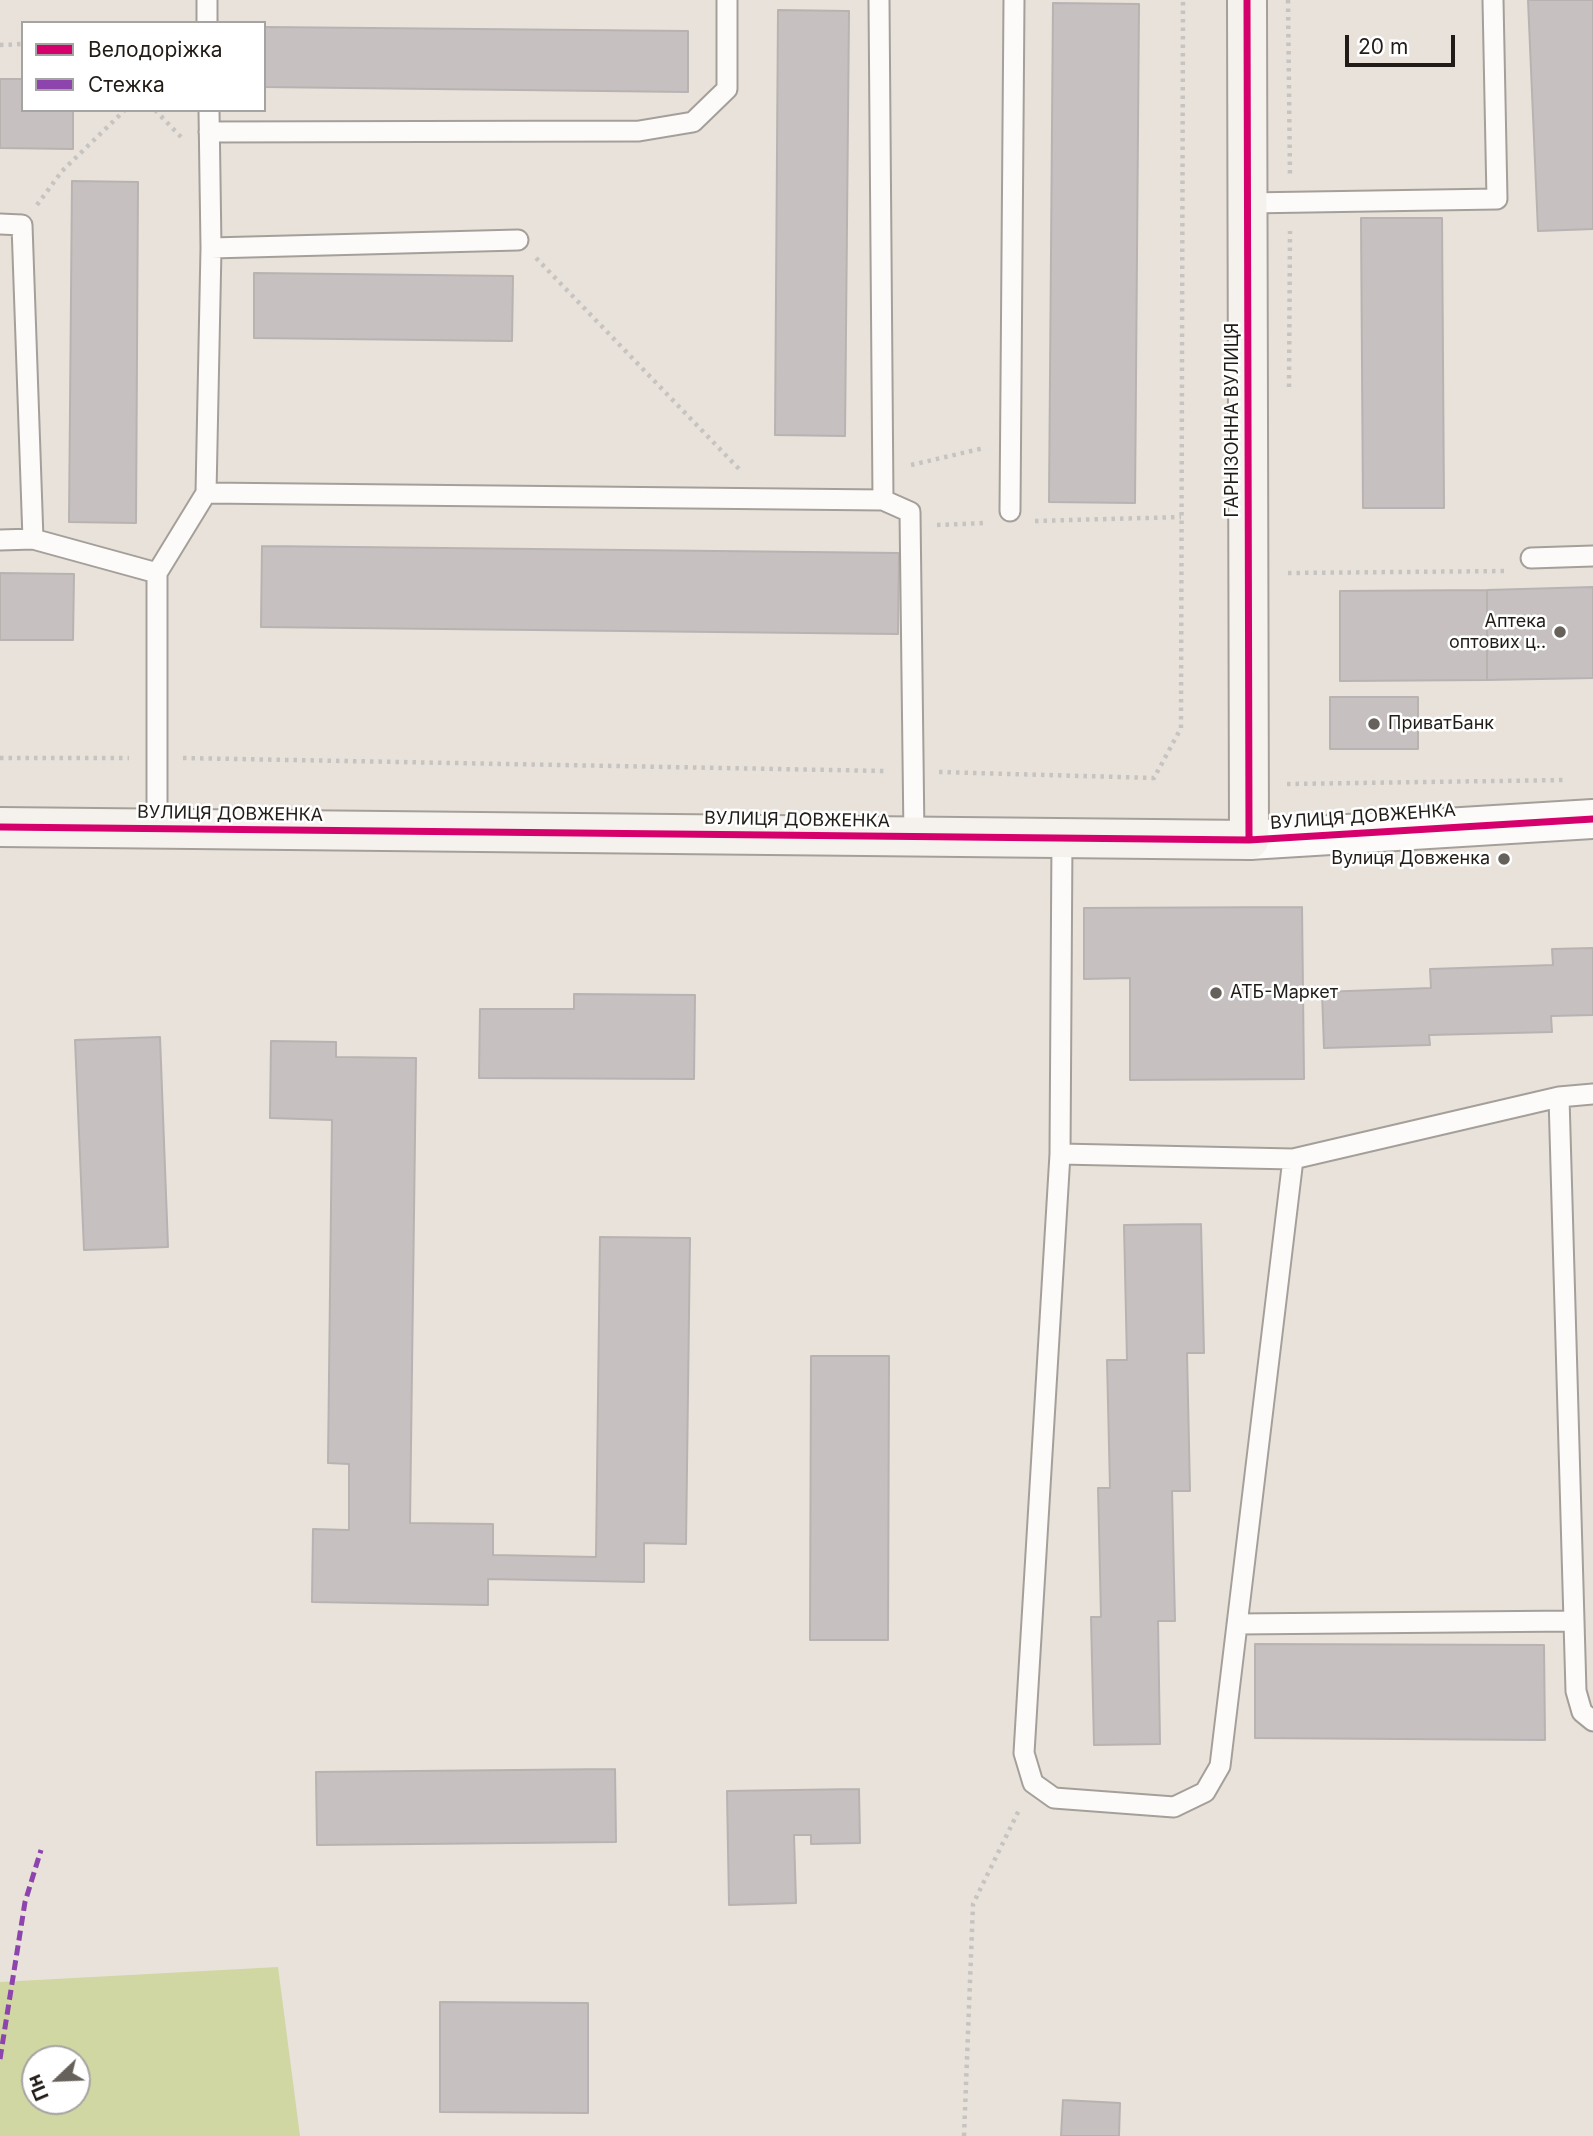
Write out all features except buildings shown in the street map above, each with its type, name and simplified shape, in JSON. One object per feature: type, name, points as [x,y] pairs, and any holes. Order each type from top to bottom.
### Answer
[{"type":"street","name":"ГАРНІЗОННА ВУЛИЦЯ","points":[[1247,0],[1249,840]]},
{"type":"street","name":"ВУЛИЦЯ ДОВЖЕНКА","points":[[0,827],[1249,840],[1593,819]]},
{"type":"lane","points":[[207,0],[207,21]]},
{"type":"lane","points":[[209,132],[639,131],[693,122],[727,89],[727,0]]},
{"type":"lane","points":[[879,0],[883,500]]},
{"type":"lane","points":[[1010,512],[1014,0]]},
{"type":"lane","points":[[1248,203],[1497,199],[1493,0]]},
{"type":"lane","points":[[157,829],[157,573],[206,493],[211,248],[209,112]]},
{"type":"lane","points":[[0,225],[22,225],[33,539]]},
{"type":"lane","points":[[211,248],[518,240]]},
{"type":"lane","points":[[206,493],[883,500],[910,512],[914,837]]},
{"type":"lane","points":[[0,540],[33,539],[157,573]]},
{"type":"lane","points":[[1531,558],[1593,556]]},
{"type":"lane","points":[[1062,838],[1060,1154],[1024,1753],[1033,1783],[1054,1798],[1174,1807],[1205,1792],[1220,1766],[1293,1158]]},
{"type":"lane","points":[[1060,1154],[1293,1158],[1559,1097],[1593,1094]]},
{"type":"lane","points":[[1559,1097],[1576,1691],[1582,1712],[1593,1721]]},
{"type":"lane","points":[[1237,1624],[1574,1621]]},
{"type":"path","points":[[0,758],[157,758],[1154,778],[1181,728],[1183,0]]},
{"type":"path","points":[[1288,0],[1289,395]]},
{"type":"path","points":[[0,44],[21,44]]},
{"type":"path","points":[[22,225],[62,171],[123,112]]},
{"type":"path","points":[[518,240],[768,499]]},
{"type":"path","points":[[883,471],[1011,441]]},
{"type":"path","points":[[1028,522],[1181,517]]},
{"type":"path","points":[[910,526],[988,523]]},
{"type":"path","points":[[1288,559],[1288,573],[1533,571],[1531,558]]},
{"type":"path","points":[[1287,773],[1287,785],[1566,780]]},
{"type":"path","points":[[964,2136],[973,1905],[1033,1783]]},
{"type":"green space","points":[[278,1967],[300,2136],[0,2136],[0,1982]]},
{"type":"marked path","points":[[0,2059],[25,1902],[41,1850]]},
{"type":"cycle path","points":[[1247,0],[1249,840]]},
{"type":"cycle path","points":[[0,827],[1249,840],[1593,819]]},
{"type":"place","name":"Аптека оптових ц‥","points":[[1560,632]]},
{"type":"place","name":"ПриватБанк","points":[[1374,724]]},
{"type":"place","name":"Вулиця Довженка","points":[[1504,859]]},
{"type":"place","name":"АТБ-Маркет","points":[[1216,993]]}]
